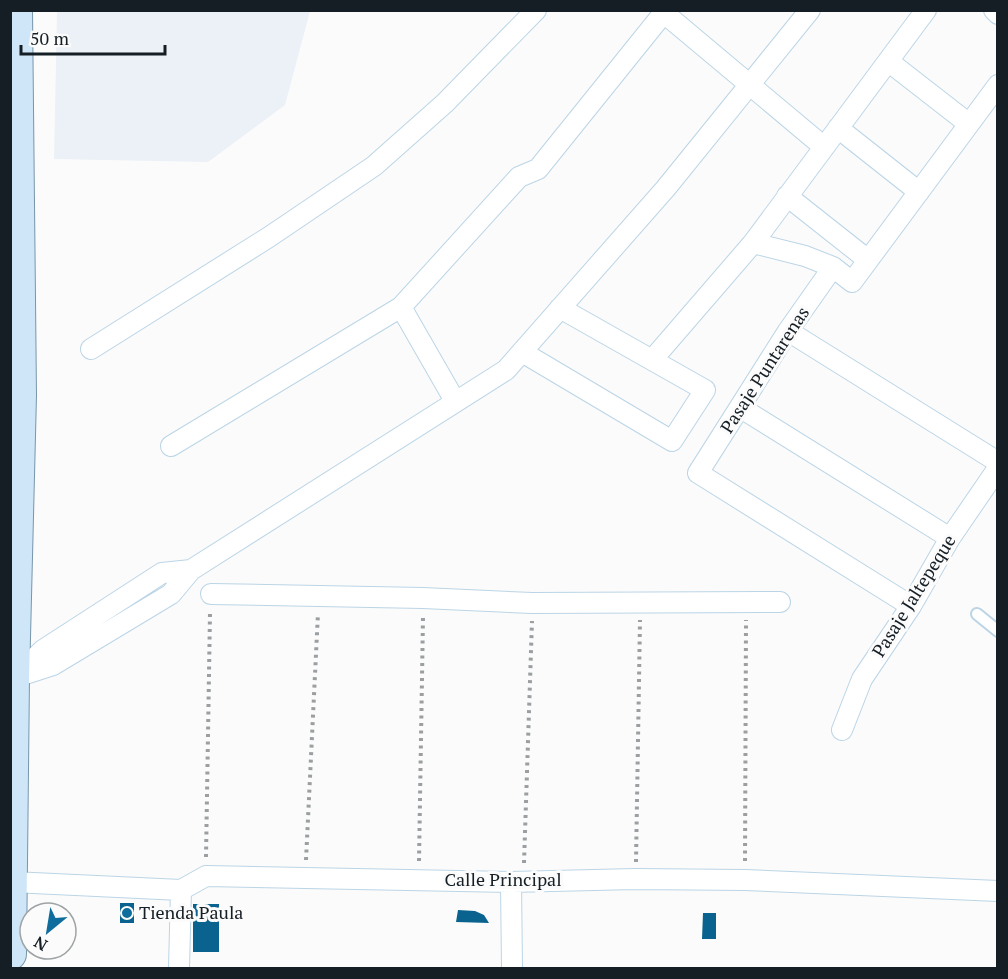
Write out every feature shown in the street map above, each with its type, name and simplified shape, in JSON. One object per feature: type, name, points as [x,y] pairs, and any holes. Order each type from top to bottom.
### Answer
[{"type":"main road","points":[[10,954],[15,474],[16,10]]},
{"type":"street","points":[[91,349],[268,237],[374,166],[445,103],[536,10]]},
{"type":"street","points":[[13,678],[52,664],[171,594],[191,570],[506,370],[666,188],[810,10]]},
{"type":"street","points":[[652,360],[753,243],[926,10]]},
{"type":"street","points":[[994,10],[998,14]]},
{"type":"street","points":[[171,446],[401,307],[519,177],[538,169],[665,12],[824,147]]},
{"type":"street","points":[[888,61],[969,124]]},
{"type":"street","points":[[753,243],[805,256],[833,267],[852,282],[998,85]]},
{"type":"street","points":[[838,128],[919,192]]},
{"type":"street","points":[[787,196],[868,260]]},
{"type":"street","name":"Pasaje Puntarenas","points":[[833,267],[788,331],[698,473],[910,606]]},
{"type":"street","points":[[401,307],[455,401]]},
{"type":"street","points":[[522,352],[672,441],[705,390],[560,309]]},
{"type":"street","points":[[788,331],[998,462]]},
{"type":"street","points":[[741,408],[950,538]]},
{"type":"street","name":"Pasaje Jaltepeque","points":[[842,730],[862,680],[910,606],[950,538],[998,468]]},
{"type":"street","points":[[211,594],[423,598],[532,603],[780,602]]},
{"type":"street","name":"Calle Principal","points":[[181,890],[206,876],[517,881],[745,880],[998,891]]},
{"type":"street","points":[[512,969],[517,881]]},
{"type":"street","points":[[12,882],[181,890],[179,969]]},
{"type":"lane","points":[[977,614],[998,632]]},
{"type":"path","points":[[206,876],[211,594]]},
{"type":"path","points":[[305,877],[319,597]]},
{"type":"path","points":[[419,880],[423,598]]},
{"type":"path","points":[[635,879],[641,601]]},
{"type":"path","points":[[745,880],[746,601]]},
{"type":"path","points":[[517,881],[532,603]]},
{"type":"shaded area","points":[[57,10],[310,11],[285,105],[208,162],[54,159]]},
{"type":"building","name":"Tienda Paula","points":[[120,903],[134,903],[134,923],[120,923]]},
{"type":"building","points":[[193,904],[219,904],[219,952],[193,952]]},
{"type":"building","points":[[458,910],[475,911],[484,915],[489,923],[456,922]]},
{"type":"building","points":[[703,913],[716,913],[716,939],[702,939]]},
{"type":"place","name":"Tienda Paula","points":[[127,913]]}]
